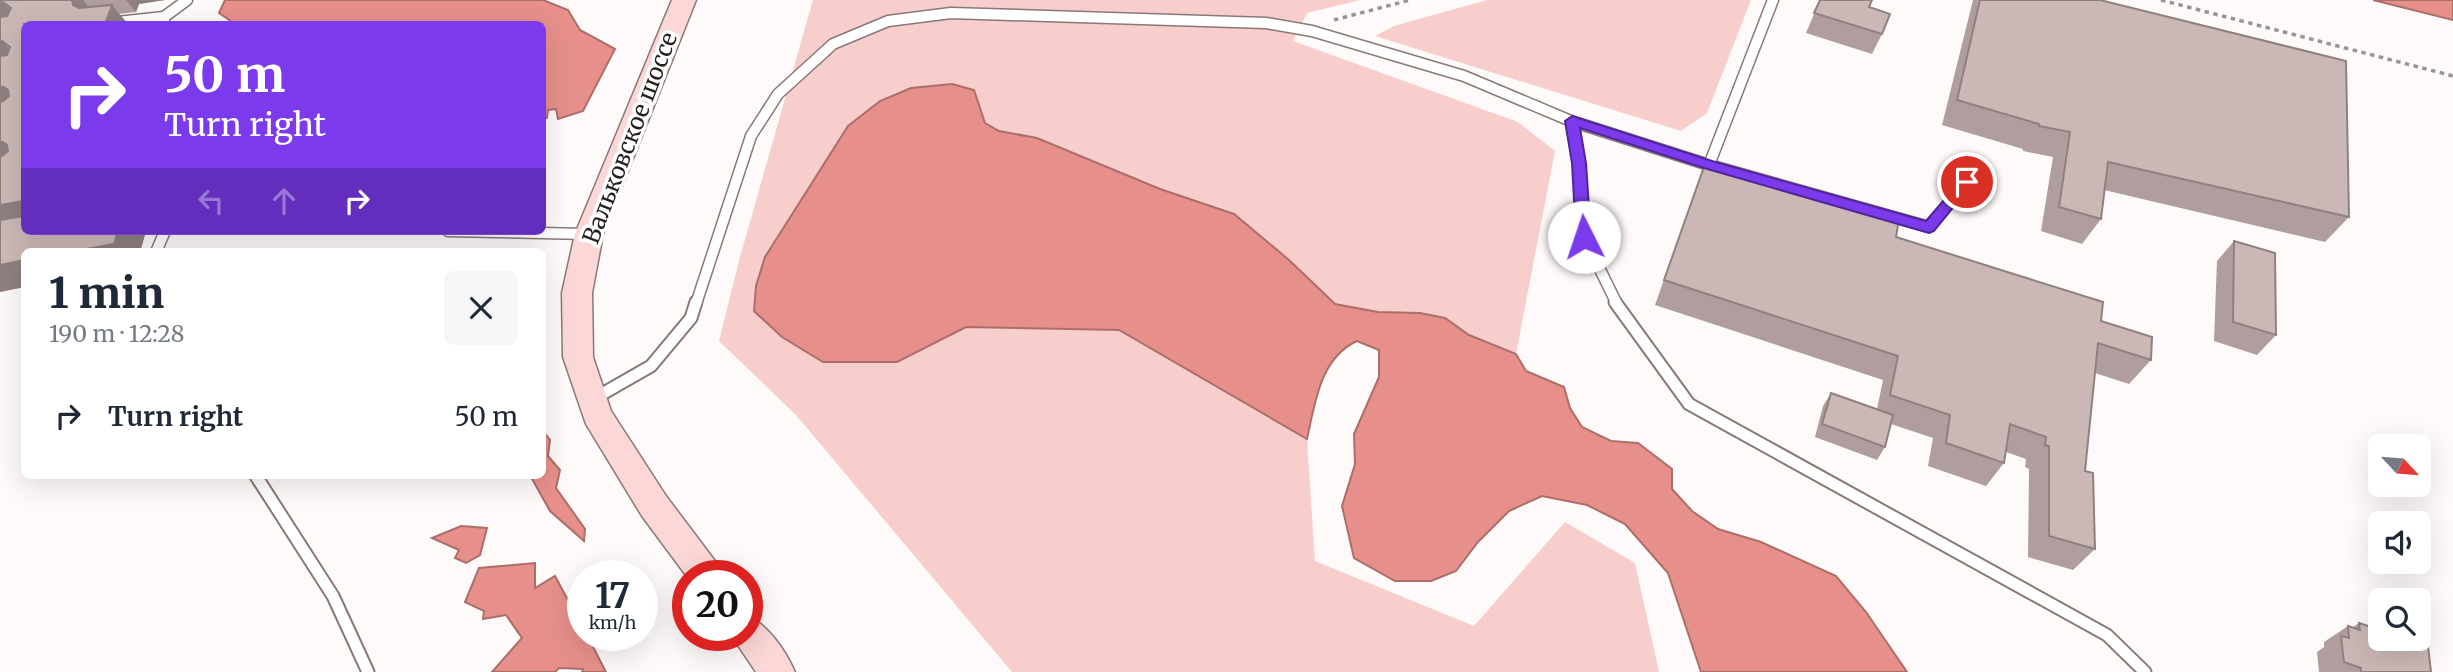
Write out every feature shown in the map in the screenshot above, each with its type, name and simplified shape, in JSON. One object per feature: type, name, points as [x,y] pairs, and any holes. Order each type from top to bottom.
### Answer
[{"type":"main road","name":"Вальковское шоссе","points":[[684,0],[589,234],[577,293],[578,356],[597,415],[654,506],[694,560]]},
{"type":"main road","points":[[761,651],[777,672]]},
{"type":"lane","points":[[164,21],[187,0]]},
{"type":"lane","points":[[1709,165],[1773,0]]},
{"type":"lane","points":[[592,400],[651,366],[691,318],[751,136],[778,94],[833,44],[888,21],[951,13],[1266,23],[1312,31],[1464,76],[1572,121],[1709,165],[1929,228],[1967,182]]},
{"type":"lane","points":[[1572,121],[1579,163],[1584,237],[1611,296],[1689,404],[2107,635],[2145,672]]},
{"type":"lane","points":[[546,233],[589,234]]},
{"type":"lane","points":[[258,479],[333,596],[368,672]]},
{"type":"path","points":[[1312,31],[1327,22],[1410,0]]},
{"type":"path","points":[[2161,0],[2453,76]]},
{"type":"shaded area","points":[[225,0],[543,0],[568,10],[580,30],[615,49],[583,111],[558,119],[556,109],[548,110],[546,118],[546,21],[231,21],[219,13]]},
{"type":"shaded area","points":[[813,0],[1360,0],[1307,13],[1293,41],[1518,122],[1555,151],[1516,354],[1469,335],[1445,318],[1378,312],[1335,304],[1289,260],[1234,214],[1160,189],[1037,138],[999,131],[985,124],[974,90],[911,88],[880,101],[848,126],[765,257],[897,362],[966,327],[1119,330],[1307,439],[1315,561],[1474,626],[1565,522],[1635,563],[1659,672],[1012,672],[796,415],[719,341]]},
{"type":"shaded area","points":[[1487,0],[1751,0],[1707,113],[1681,131],[1375,36],[1394,26]]},
{"type":"shaded area","points":[[2373,0],[2453,0],[2453,20]]},
{"type":"shaded area","points":[[952,84],[974,90],[985,123],[999,131],[1037,138],[1160,189],[1234,214],[1289,260],[1335,304],[1378,312],[1420,313],[1445,318],[1469,335],[1516,354],[1526,371],[1564,387],[1570,408],[1582,427],[1611,441],[1638,443],[1672,469],[1672,489],[1692,511],[1718,529],[1761,542],[1836,576],[1866,612],[1907,672],[1701,672],[1668,573],[1625,524],[1587,505],[1542,496],[1509,511],[1478,542],[1456,571],[1431,581],[1395,581],[1354,558],[1342,506],[1355,464],[1354,434],[1379,377],[1379,350],[1357,341],[1335,358],[1327,370],[1321,383],[1307,439],[1119,330],[966,327],[897,362],[823,362],[782,337],[754,311],[756,286],[765,257],[848,126],[880,101],[911,88]]},
{"type":"shaded area","points":[[546,435],[550,440],[548,456],[560,470],[556,488],[585,529],[584,541],[550,511],[532,479],[546,479]]},
{"type":"shaded area","points":[[461,526],[487,528],[480,555],[466,563],[455,558],[459,550],[432,538]]},
{"type":"shaded area","points":[[535,563],[535,588],[555,576],[567,598],[567,651],[595,651],[606,672],[559,668],[555,672],[492,672],[522,638],[506,615],[483,619],[484,611],[465,602],[479,568]]},
{"type":"building","points":[[0,0],[72,0],[73,5],[79,8],[112,5],[106,21],[21,21],[21,202],[0,205],[0,157],[8,151],[7,145],[0,142],[0,102],[9,96],[8,90],[0,87],[0,56],[7,55],[10,47],[0,42],[0,17],[7,16],[11,8],[3,2],[0,3]]},
{"type":"building","points":[[1820,0],[1872,0],[1869,7],[1890,14],[1882,34],[1814,13]]},
{"type":"building","points":[[1980,0],[2100,0],[2346,61],[2349,217],[2108,162],[2101,219],[2059,207],[2070,132],[2039,126],[1957,100]]},
{"type":"building","points":[[1705,164],[1899,219],[1896,237],[2103,302],[2101,321],[2152,337],[2151,360],[2098,343],[2085,471],[2093,473],[2095,549],[2049,536],[2049,446],[2045,445],[2046,437],[2010,424],[2004,463],[1946,443],[1950,415],[1890,395],[1898,356],[1664,280]]},
{"type":"building","points":[[21,216],[21,235],[117,235],[114,244],[92,248],[21,248],[21,261],[0,265],[0,220]]},
{"type":"building","points":[[2234,241],[2275,253],[2276,335],[2233,322]]},
{"type":"building","points":[[1831,393],[1893,415],[1885,447],[1822,424]]},
{"type":"building","points":[[2359,623],[2368,626],[2368,651],[2429,651],[2431,672],[2361,672],[2361,668],[2344,662],[2341,636],[2349,638],[2348,626],[2360,630]]},
{"type":"route","points":[[1584,237],[1579,163],[1572,121],[1709,165],[1929,228],[1967,182]]}]
